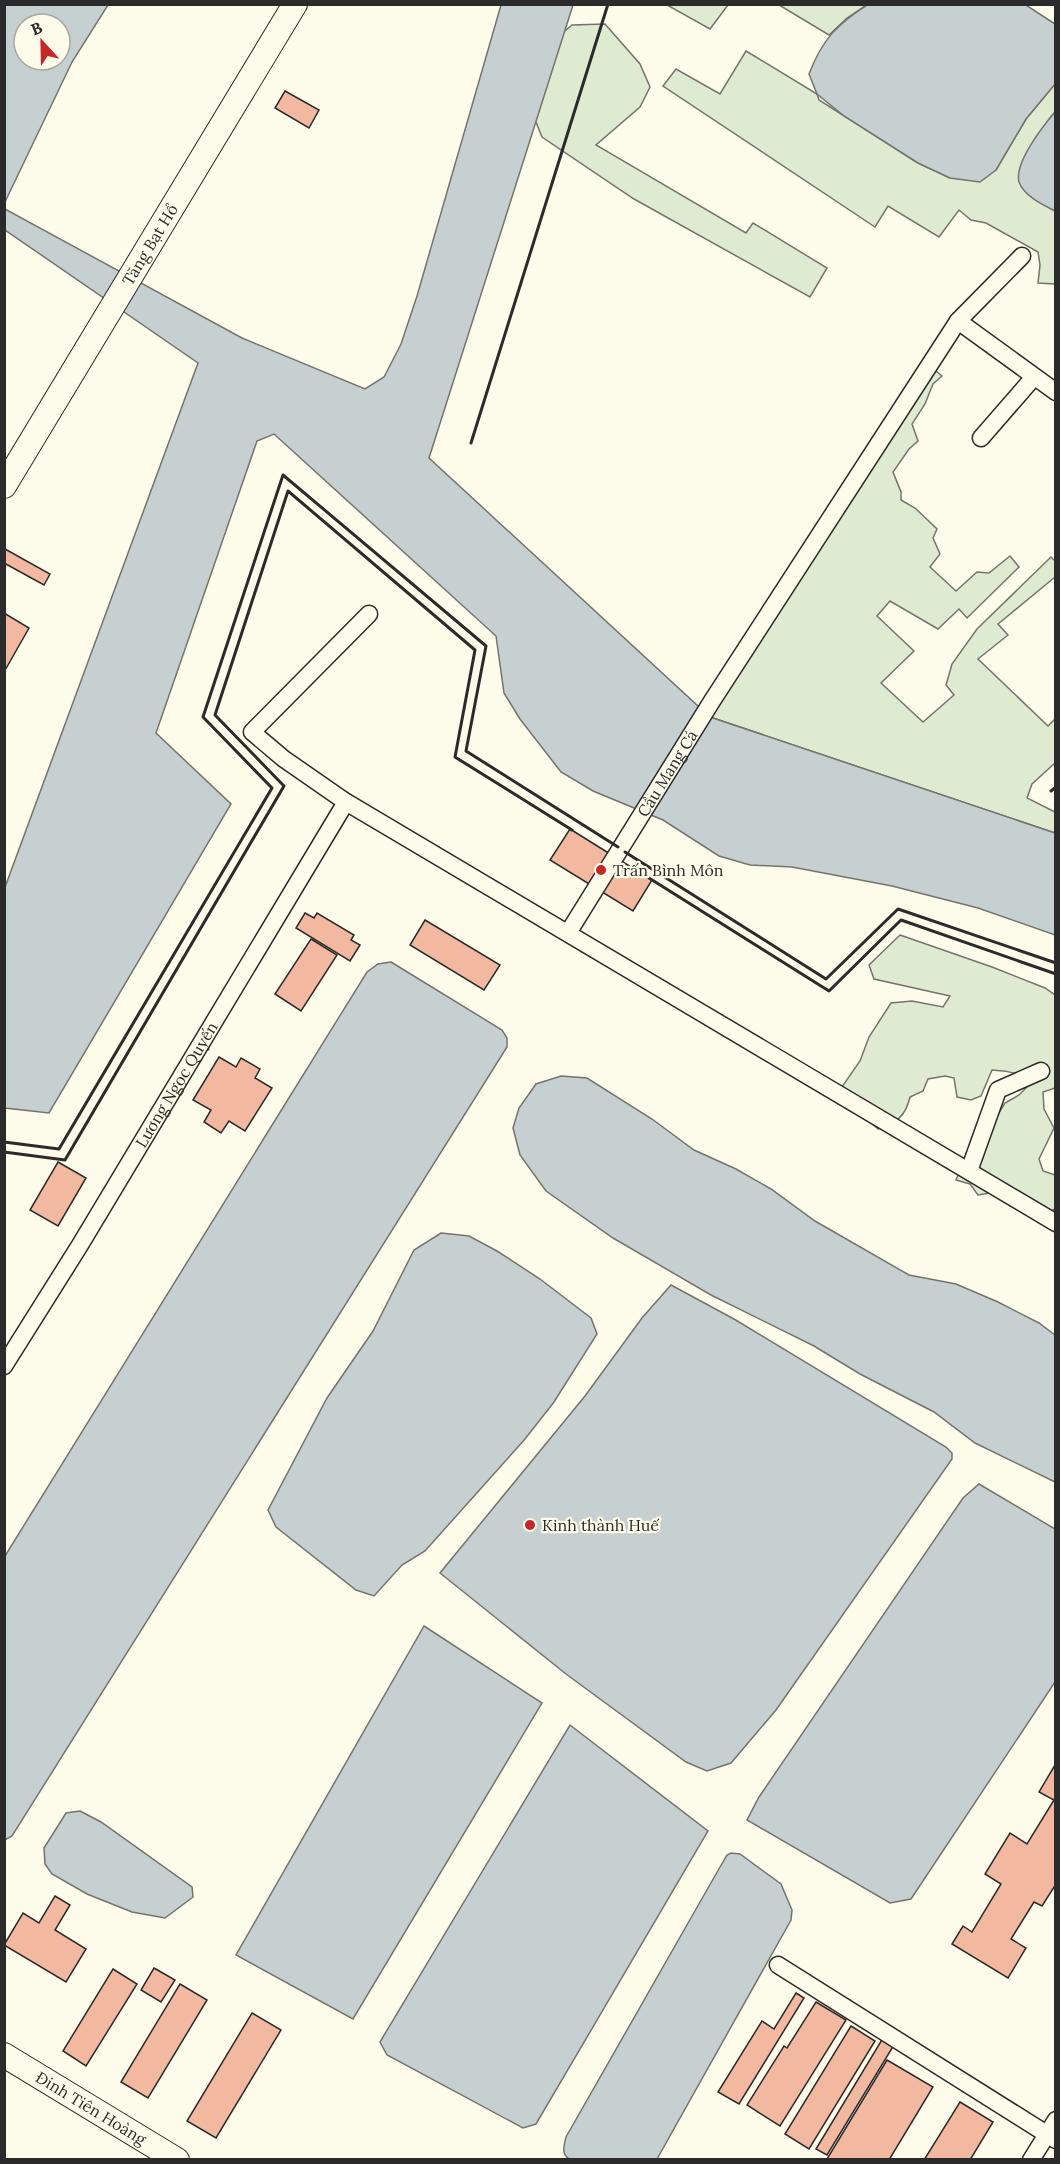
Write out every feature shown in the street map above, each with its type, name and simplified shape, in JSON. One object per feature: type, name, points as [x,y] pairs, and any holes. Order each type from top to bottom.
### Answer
[{"type":"main road","name":"Tăng Bạt Hổ","points":[[4,486],[295,4]]},
{"type":"main road","name":"Đinh Tiên Hoàng","points":[[4,2055],[177,2160]]},
{"type":"street","name":"Cầu Mang Cá","points":[[568,933],[712,701],[958,321],[1022,255]]},
{"type":"street","points":[[958,321],[1056,392]]},
{"type":"street","points":[[981,438],[1034,377]]},
{"type":"street","points":[[369,614],[252,732],[284,759],[346,802],[1056,1223]]},
{"type":"street","name":"Lương Ngọc Quyến","points":[[4,1366],[80,1245],[346,802]]},
{"type":"street","points":[[969,1171],[998,1090],[1041,1071]]},
{"type":"street","points":[[778,1965],[1052,2132],[1031,2160]]},
{"type":"green space","points":[[667,5],[728,5],[710,29]]},
{"type":"green space","points":[[779,5],[867,5],[847,18],[829,35]]},
{"type":"green space","points":[[605,24],[640,64],[650,87],[640,107],[596,145],[746,233],[753,223],[827,268],[810,297],[634,199],[542,137],[529,105],[547,46],[572,25]]},
{"type":"green space","points":[[746,51],[817,94],[819,100],[918,163],[950,178],[996,170],[1026,119],[1055,84],[1055,112],[1049,119],[1028,194],[1055,211],[1055,284],[1038,283],[1040,265],[1038,252],[986,223],[971,220],[959,210],[939,237],[888,206],[875,227],[663,86],[676,69],[720,94]]},
{"type":"green space","points":[[931,367],[942,376],[933,384],[925,404],[912,424],[918,441],[909,449],[893,472],[901,492],[901,500],[915,508],[937,529],[933,538],[940,554],[930,567],[956,591],[977,572],[989,573],[1010,556],[1019,567],[967,618],[959,609],[938,629],[890,601],[877,616],[914,651],[881,683],[923,722],[954,695],[946,685],[952,664],[977,629],[1051,557],[1055,561],[1055,577],[998,624],[1008,635],[978,659],[1048,726],[1055,719],[1055,763],[1032,784],[1027,798],[1055,812],[1055,833],[710,717]]},
{"type":"green space","points":[[900,935],[992,967],[1045,988],[1055,995],[1055,1088],[1043,1092],[1044,1109],[1054,1128],[1039,1159],[1043,1171],[1055,1175],[1055,1209],[1051,1211],[1027,1201],[1010,1206],[1001,1191],[978,1195],[970,1184],[956,1180],[976,1140],[995,1119],[1005,1103],[1019,1095],[1029,1085],[1017,1074],[992,1070],[981,1096],[971,1100],[957,1097],[954,1078],[945,1076],[928,1079],[923,1091],[910,1097],[906,1110],[899,1118],[878,1129],[837,1094],[860,1061],[869,1037],[891,1003],[912,1001],[943,1007],[950,996],[874,979],[869,965]]},
{"type":"shaded area","points":[[5,4],[108,5],[72,62],[72,12],[12,12],[12,72],[67,72],[5,202]]},
{"type":"shaded area","points":[[501,5],[573,5],[429,458],[710,717],[1055,833],[1055,935],[978,908],[892,886],[792,867],[750,865],[719,856],[663,820],[593,791],[561,772],[520,719],[504,693],[496,636],[274,434],[257,441],[156,733],[231,804],[49,1113],[5,1108],[4,890],[198,363],[5,230],[5,209],[242,338],[365,389],[384,377],[401,344]]},
{"type":"shaded area","points":[[867,5],[1026,5],[1055,24],[1055,84],[1026,119],[996,170],[980,182],[950,178],[918,163],[844,116],[817,94],[809,74],[819,52],[839,26]]},
{"type":"shaded area","points":[[1055,112],[1055,211],[1034,200],[1025,192],[1019,182],[1019,174],[1025,155]]},
{"type":"shaded area","points":[[391,962],[502,1030],[507,1038],[507,1047],[12,1836],[5,1840],[5,1556],[367,972],[378,964]]},
{"type":"shaded area","points":[[561,1076],[587,1078],[652,1119],[694,1150],[736,1169],[771,1189],[815,1221],[909,1275],[956,1284],[1039,1323],[1055,1335],[1055,1482],[975,1443],[934,1412],[860,1374],[814,1346],[711,1295],[613,1238],[546,1191],[520,1155],[513,1128],[519,1108],[536,1084]]},
{"type":"shaded area","points":[[441,1233],[469,1236],[497,1251],[540,1279],[591,1318],[597,1334],[554,1402],[525,1439],[425,1551],[402,1565],[374,1596],[356,1590],[276,1527],[268,1510],[327,1398],[373,1331],[414,1250]]},
{"type":"shaded area","points":[[671,1285],[734,1319],[946,1447],[952,1453],[952,1459],[776,1710],[731,1763],[707,1771],[686,1762],[566,1674],[440,1573],[585,1396],[642,1318]]},
{"type":"shaded area","points":[[979,1484],[1055,1529],[1055,1682],[911,1899],[890,1903],[747,1820],[759,1797],[963,1498]]},
{"type":"shaded area","points":[[424,1626],[542,1703],[353,2019],[236,1955]]},
{"type":"shaded area","points":[[570,1725],[708,1831],[536,2124],[523,2128],[387,2055],[380,2042]]},
{"type":"shaded area","points":[[80,1811],[101,1822],[192,1887],[193,1897],[165,1918],[132,1912],[87,1894],[52,1874],[45,1864],[44,1848],[66,1813]]},
{"type":"shaded area","points":[[740,1854],[781,1884],[792,1910],[791,1920],[657,2159],[569,2159],[564,2152],[566,2137],[720,1867],[727,1855]]},
{"type":"building","points":[[285,91],[319,110],[309,128],[275,108]]},
{"type":"building","points":[[5,549],[50,574],[44,585],[4,563]]},
{"type":"building","points":[[4,613],[29,628],[4,672]]},
{"type":"building","name":"Trấn Bình Môn","points":[[570,829],[652,880],[633,911],[550,860]]},
{"type":"building","points":[[305,913],[314,918],[317,913],[354,935],[351,940],[360,945],[350,961],[296,928]]},
{"type":"building","points":[[425,920],[500,965],[484,990],[410,945]]},
{"type":"building","points":[[311,939],[337,955],[301,1011],[275,994]]},
{"type":"building","points":[[219,1057],[236,1067],[241,1058],[260,1069],[255,1078],[272,1088],[245,1131],[229,1121],[221,1133],[204,1122],[211,1110],[193,1100]]},
{"type":"building","points":[[58,1162],[86,1178],[58,1226],[30,1210]]},
{"type":"building","points":[[1055,1765],[1056,1884],[1042,1906],[1034,1902],[1011,1939],[1026,1948],[1008,1978],[952,1944],[963,1926],[972,1932],[1001,1884],[985,1874],[1010,1833],[1027,1844],[1054,1800],[1039,1792]]},
{"type":"building","points":[[55,1896],[70,1905],[55,1930],[86,1949],[66,1982],[4,1945],[23,1913],[39,1923]]},
{"type":"building","points":[[154,1968],[175,1980],[161,2002],[141,1990]]},
{"type":"building","points":[[113,1969],[137,1984],[86,2066],[63,2051]]},
{"type":"building","points":[[180,1984],[207,2000],[148,2098],[121,2082]]},
{"type":"building","points":[[796,1993],[804,1998],[739,2104],[718,2092],[762,2021],[774,2029]]},
{"type":"building","points":[[816,2002],[846,2020],[780,2126],[747,2105],[784,2046],[787,2048]]},
{"type":"building","points":[[252,2013],[281,2030],[216,2138],[187,2121]]},
{"type":"building","points":[[851,2026],[875,2041],[809,2149],[785,2134]]},
{"type":"building","points":[[883,2038],[894,2045],[827,2155],[816,2149]]},
{"type":"building","points":[[887,2060],[933,2087],[889,2160],[827,2159]]},
{"type":"building","points":[[960,2102],[993,2122],[970,2160],[924,2160]]},
{"type":"wall","points":[[471,443],[608,4]]},
{"type":"wall","points":[[4,1142],[59,1149],[272,788],[203,717],[283,475],[486,646],[466,751],[618,847]]},
{"type":"wall","points":[[4,1152],[65,1160],[284,786],[215,715],[288,491],[475,650],[455,757],[572,830]]},
{"type":"wall","points":[[1051,791],[1056,787]]},
{"type":"wall","points":[[625,852],[826,979],[898,909],[1056,963]]},
{"type":"wall","points":[[649,878],[829,991],[901,920],[1056,974]]},
{"type":"place","name":"Trấn Bình Môn","points":[[601,870]]},
{"type":"place","name":"Kinh thành Huế","points":[[530,1525]]}]
